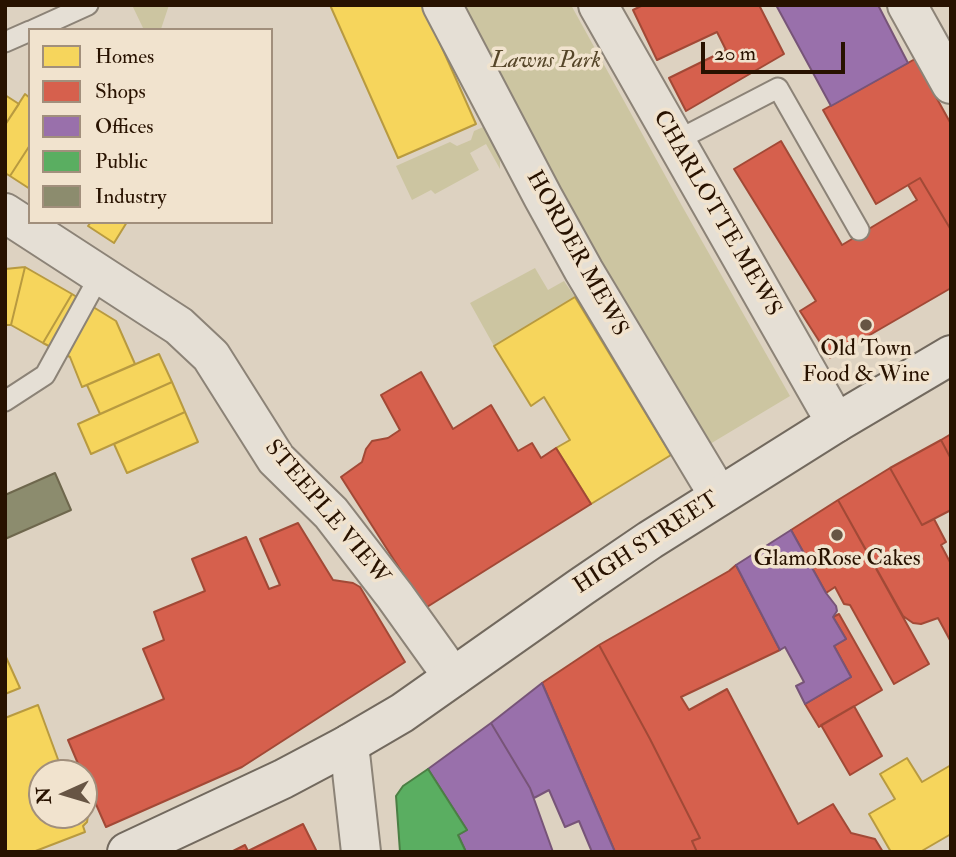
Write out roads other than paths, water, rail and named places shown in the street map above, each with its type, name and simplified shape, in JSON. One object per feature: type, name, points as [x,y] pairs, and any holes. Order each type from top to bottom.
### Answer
[{"type":"street","name":"HORDER MEWS","points":[[442,5],[542,197],[719,496]]},
{"type":"street","name":"CHARLOTTE MEWS","points":[[598,5],[836,423]]},
{"type":"street","points":[[907,5],[940,41],[951,84]]},
{"type":"street","name":"STEEPLE VIEW","points":[[5,214],[179,326],[211,356],[275,459],[331,513],[453,677]]},
{"type":"street","name":"HIGH STREET","points":[[127,852],[283,779],[402,713],[581,587],[719,496],[951,355]]},
{"type":"street","points":[[349,744],[361,852]]},
{"type":"lane","points":[[36,28],[88,5]]},
{"type":"lane","points":[[5,42],[28,31]]},
{"type":"lane","points":[[674,142],[778,88],[859,230]]},
{"type":"lane","points":[[5,401],[45,374],[100,275]]},
{"type":"place","name":"Old Town Food & Wine","points":[[866,325]]},
{"type":"place","name":"GlamoRose Cakes","points":[[837,535]]},
{"type":"park label","name":"Lawns Park","points":[[546,62]]}]
